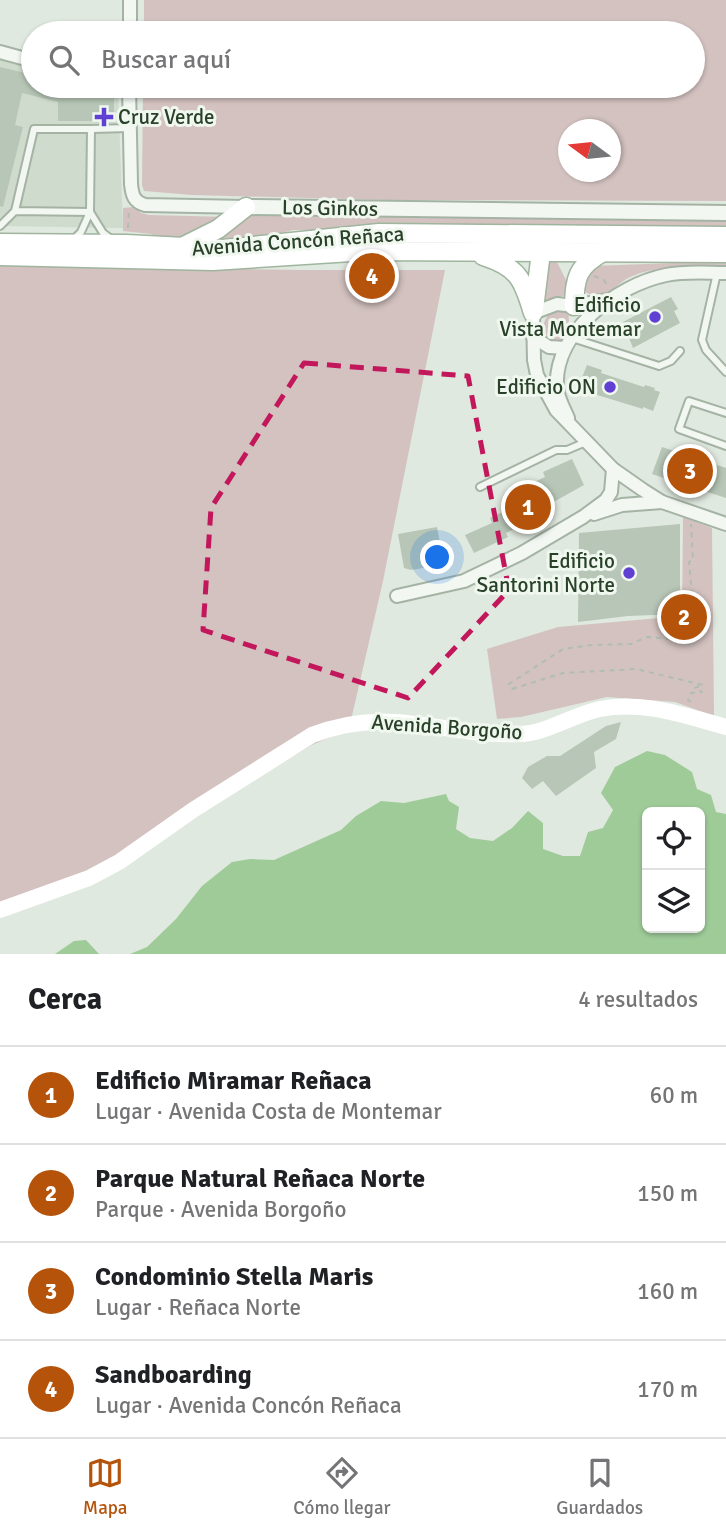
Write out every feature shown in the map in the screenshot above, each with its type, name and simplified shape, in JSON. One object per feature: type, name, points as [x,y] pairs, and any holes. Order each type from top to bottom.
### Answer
[{"type":"main road","points":[[178,248],[218,229],[246,207]]},
{"type":"main road","name":"Avenida Concón Reñaca","points":[[0,243],[126,244],[178,248],[257,246],[379,233],[468,243]]},
{"type":"main road","points":[[468,243],[549,233],[726,236]]},
{"type":"main road","points":[[533,313],[549,252],[549,233]]},
{"type":"main road","points":[[468,243],[549,252],[726,253]]},
{"type":"main road","points":[[468,243],[510,268],[524,285],[533,313]]},
{"type":"main road","name":"Avenida Concón Reñaca","points":[[0,256],[214,261],[468,243]]},
{"type":"main road","points":[[549,252],[575,280]]},
{"type":"main road","points":[[575,306],[575,280],[587,262],[603,252]]},
{"type":"main road","name":"Avenida Borgoño","points":[[0,910],[89,878],[119,862],[192,810],[312,735],[332,727],[364,721],[398,721],[520,734],[550,727],[600,709],[622,706],[683,715],[726,727]]},
{"type":"street","points":[[130,0],[130,21]]},
{"type":"street","points":[[0,52],[21,58]]},
{"type":"street","name":"Los Ginkos","points":[[129,98],[132,194],[140,204],[726,213]]},
{"type":"street","points":[[533,337],[549,347],[570,340],[608,300],[641,282],[667,275],[723,275]]},
{"type":"street","points":[[608,300],[575,306],[557,304],[533,313],[537,375],[556,410],[613,469],[662,502],[726,524]]},
{"type":"street","points":[[570,423],[557,392],[557,378],[570,340],[575,306]]},
{"type":"street","points":[[397,596],[464,581],[522,553],[583,517],[606,500],[611,492],[613,469]]},
{"type":"street","points":[[583,517],[622,505],[662,502]]},
{"type":"lane","points":[[0,226],[15,211],[34,129],[130,128]]},
{"type":"lane","points":[[57,256],[81,232],[90,212],[91,129]]},
{"type":"lane","points":[[15,211],[90,212]]},
{"type":"lane","points":[[90,212],[103,233],[126,244]]},
{"type":"lane","points":[[723,275],[702,340],[706,350],[726,372]]},
{"type":"lane","points":[[570,340],[659,366],[671,361],[680,351]]},
{"type":"lane","points":[[726,413],[688,401],[679,429],[726,446]]},
{"type":"lane","points":[[480,487],[556,450],[567,450],[586,442]]},
{"type":"path","points":[[682,640],[686,628],[690,626],[689,596],[692,595],[689,562],[693,560],[692,537]]},
{"type":"path","points":[[683,715],[686,706],[697,706],[688,700],[691,693],[702,692],[695,688],[703,685],[636,669],[563,673],[512,689],[509,684],[563,649],[631,644],[647,637],[690,643]]},
{"type":"highlighted area","points":[[304,363],[468,376],[509,590],[408,698],[203,630],[211,508]]},
{"type":"shaded area","points":[[144,0],[726,0],[726,201],[388,200],[192,195],[144,191],[143,98],[705,98],[705,21],[144,21]]},
{"type":"shaded area","points":[[0,60],[21,65],[21,98],[118,98],[123,228],[0,226]]},
{"type":"shaded area","points":[[133,207],[149,215],[229,217],[187,241],[162,241],[151,234],[123,231],[123,208]]},
{"type":"shaded area","points":[[246,216],[726,220],[726,229],[293,230],[253,240],[205,242]]},
{"type":"shaded area","points":[[548,260],[557,262],[569,286],[567,295],[545,300],[542,297]]},
{"type":"shaded area","points":[[726,261],[726,265],[677,267],[640,273],[610,291],[593,295],[585,291],[582,278],[593,266]]},
{"type":"shaded area","points":[[0,265],[445,270],[383,581],[349,729],[312,745],[196,814],[123,867],[0,916]]},
{"type":"shaded area","points":[[553,308],[568,310],[568,328],[559,344],[546,341],[543,332],[545,319]]},
{"type":"shaded area","points":[[683,517],[712,528],[714,716],[675,702],[607,697],[521,717],[497,719],[487,649],[558,627],[682,616]]},
{"type":"shaded area","points":[[647,751],[665,755],[692,772],[697,789],[711,795],[716,812],[726,814],[726,954],[130,954],[147,947],[176,919],[202,886],[232,862],[250,859],[274,860],[341,830],[356,816],[381,801],[404,803],[446,794],[449,801],[459,807],[456,829],[470,838],[493,841],[512,828],[528,811],[543,823],[543,849],[563,856],[580,856],[588,832],[603,828],[613,810],[601,793],[615,767]]},
{"type":"shaded area","points":[[86,940],[99,954],[55,954],[74,941]]},
{"type":"building","points":[[0,67],[21,72],[21,98],[15,125],[23,127],[3,207],[0,206]]},
{"type":"building","points":[[42,98],[114,98],[114,121],[58,121],[58,102]]},
{"type":"building","name":"Edificio Vista Montemar","points":[[671,297],[678,309],[674,311],[680,323],[633,348],[623,322]]},
{"type":"building","name":"Edificio ON","points":[[587,365],[602,370],[601,373],[655,388],[654,390],[660,392],[653,411],[581,390],[585,381],[581,380]]},
{"type":"building","points":[[662,447],[726,468],[726,498],[652,474]]},
{"type":"building","points":[[572,459],[584,485],[532,514],[534,519],[506,533],[508,537],[474,553],[465,535],[492,523],[490,518],[525,501],[520,489],[545,477],[543,472]]},
{"type":"building","name":"Edificio Santorini Norte","points":[[680,524],[680,614],[578,622],[579,533]]},
{"type":"building","points":[[437,527],[443,560],[435,561],[436,566],[411,570],[404,568],[398,534]]},
{"type":"building","points":[[621,722],[616,739],[594,752],[596,768],[556,796],[543,781],[532,789],[522,778],[528,767],[547,756],[560,756],[606,726]]},
{"type":"place","name":"Cruz Verde","points":[[104,117]]},
{"type":"place","name":"Sandboarding","points":[[372,276]]},
{"type":"place","name":"Edificio Vista Montemar","points":[[655,317]]},
{"type":"place","name":"Edificio ON","points":[[610,387]]},
{"type":"place","name":"Condominio Stella Maris","points":[[690,471]]},
{"type":"place","name":"Edificio Miramar Reñaca","points":[[528,507]]},
{"type":"place","name":"Edificio Santorini Norte","points":[[629,573]]},
{"type":"place","name":"Parque Natural Reñaca Norte","points":[[684,617]]}]
